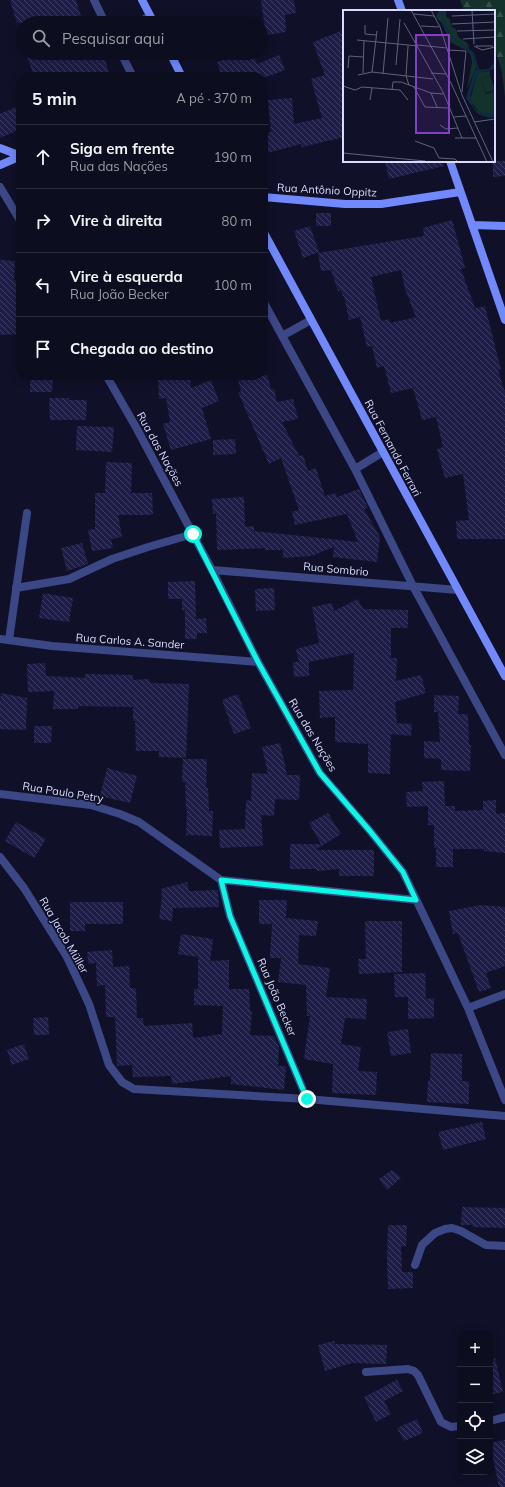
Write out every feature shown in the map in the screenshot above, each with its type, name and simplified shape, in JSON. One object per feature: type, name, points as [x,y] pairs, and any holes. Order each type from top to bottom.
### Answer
[{"type":"main road","points":[[142,0],[150,16]]},
{"type":"main road","points":[[398,0],[402,10]]},
{"type":"main road","points":[[174,60],[180,72]]},
{"type":"main road","points":[[0,148],[16,154]]},
{"type":"main road","points":[[0,165],[16,158]]},
{"type":"main road","points":[[450,162],[505,320]]},
{"type":"main road","name":"Rua Antônio Oppitz","points":[[268,197],[345,204],[381,204],[460,192]]},
{"type":"main road","points":[[472,225],[505,226]]},
{"type":"main road","name":"Rua Fernando Ferrari","points":[[268,240],[505,676]]},
{"type":"street","points":[[94,0],[102,16]]},
{"type":"street","points":[[124,60],[130,72]]},
{"type":"street","points":[[0,187],[16,214]]},
{"type":"street","points":[[268,310],[355,469],[413,586],[505,755]]},
{"type":"street","points":[[282,336],[311,320]]},
{"type":"street","name":"Rua das Nações","points":[[109,380],[193,534],[258,662],[320,773],[403,872],[468,1008],[505,1100]]},
{"type":"street","points":[[355,469],[383,452]]},
{"type":"street","points":[[9,640],[27,513]]},
{"type":"street","points":[[16,588],[69,579],[112,559],[193,534]]},
{"type":"street","name":"Rua Sombrio","points":[[212,570],[458,590]]},
{"type":"street","name":"Rua Carlos A. Sander","points":[[0,639],[52,646],[258,662]]},
{"type":"street","name":"Rua Paulo Petry","points":[[0,794],[91,805],[120,814],[139,822],[221,880]]},
{"type":"street","name":"Rua Jacob Müller","points":[[0,857],[24,888],[67,957],[89,1004],[109,1065],[122,1082],[134,1089],[307,1099]]},
{"type":"street","points":[[221,880],[416,900]]},
{"type":"street","name":"Rua João Becker","points":[[221,880],[230,916],[307,1099]]},
{"type":"street","points":[[468,1008],[505,994]]},
{"type":"street","points":[[307,1099],[505,1116]]},
{"type":"street","points":[[415,1265],[422,1245],[435,1233],[444,1229],[452,1228],[461,1231],[486,1245],[505,1246]]},
{"type":"street","points":[[366,1372],[408,1369],[414,1371],[418,1375],[441,1422],[451,1427],[457,1426]]},
{"type":"street","points":[[493,1420],[505,1418]]},
{"type":"green space","points":[[460,0],[505,0],[505,97],[502,72],[495,50],[495,10],[464,10]]},
{"type":"building","points":[[10,0],[76,0],[81,16],[16,16],[16,20]]},
{"type":"building","points":[[261,0],[294,0],[296,13],[285,15],[286,32],[268,35],[268,16],[263,16]]},
{"type":"building","points":[[343,30],[343,137],[302,147],[301,144],[268,153],[268,133],[271,132],[268,100],[292,98],[294,124],[322,118],[311,79],[325,75],[313,42]]},
{"type":"building","points":[[279,55],[285,70],[268,76],[268,72],[220,72],[217,62],[223,60],[256,60],[257,64]]},
{"type":"building","points":[[28,60],[105,60],[109,72],[32,72]]},
{"type":"building","points":[[16,107],[16,131],[0,138],[0,114]]},
{"type":"building","points":[[505,161],[505,176],[493,177],[493,162]]},
{"type":"building","points":[[385,162],[443,162],[444,166],[389,179]]},
{"type":"building","points":[[316,213],[331,213],[331,226],[316,226]]},
{"type":"building","points":[[452,220],[465,268],[461,269],[475,308],[485,306],[501,370],[498,370],[505,392],[505,539],[457,539],[456,521],[469,520],[463,474],[445,478],[437,449],[443,447],[436,417],[422,420],[413,388],[391,393],[384,366],[377,368],[372,346],[367,347],[360,317],[349,320],[344,296],[341,290],[338,291],[331,270],[321,271],[318,253],[424,236],[423,228]],"holes":[[[401,270],[405,289],[416,317],[390,323],[389,319],[381,321],[371,277]]]},
{"type":"building","points":[[310,226],[319,252],[303,258],[294,231]]},
{"type":"building","points":[[0,260],[15,261],[14,280],[16,280],[16,334],[0,335]]},
{"type":"building","points":[[268,378],[271,389],[274,389],[277,402],[293,399],[298,419],[282,422],[299,456],[303,455],[308,471],[316,468],[325,496],[336,493],[337,497],[359,489],[368,508],[364,509],[380,537],[377,562],[333,557],[334,547],[311,556],[283,558],[283,550],[265,550],[265,548],[217,550],[216,514],[213,514],[212,499],[244,497],[245,527],[254,526],[254,531],[358,542],[347,514],[295,525],[292,512],[299,510],[281,458],[269,464],[238,392],[241,392],[238,380],[268,380]]},
{"type":"building","points":[[30,380],[53,380],[52,392],[30,392]]},
{"type":"building","points":[[158,380],[190,380],[191,388],[211,380],[219,401],[202,408],[211,439],[171,450],[163,424],[170,422],[166,398],[159,399]]},
{"type":"building","points":[[49,398],[87,400],[86,420],[50,420]]},
{"type":"building","points":[[77,426],[114,427],[112,452],[76,450]]},
{"type":"building","points":[[235,439],[236,454],[213,455],[213,440]]},
{"type":"building","points":[[106,462],[132,463],[131,493],[152,493],[153,515],[118,515],[122,537],[111,539],[113,548],[92,551],[88,530],[95,529],[95,493],[105,493]]},
{"type":"building","points":[[82,543],[88,564],[67,571],[61,548]]},
{"type":"building","points":[[195,581],[196,619],[206,618],[207,633],[197,633],[197,639],[185,639],[185,610],[182,610],[182,599],[168,599],[168,582]]},
{"type":"building","points":[[274,588],[275,610],[256,611],[255,589]]},
{"type":"building","points":[[43,593],[73,598],[69,622],[39,618]]},
{"type":"building","points":[[358,599],[363,609],[408,610],[408,628],[391,628],[391,658],[397,658],[396,681],[421,675],[426,693],[395,702],[397,723],[412,724],[411,736],[391,734],[390,774],[368,773],[368,744],[335,742],[335,717],[320,718],[319,691],[353,690],[354,653],[309,662],[309,676],[294,677],[293,662],[299,662],[296,649],[319,643],[312,607],[332,603],[334,611]]},
{"type":"building","points":[[45,663],[46,676],[85,678],[85,674],[133,675],[133,680],[149,679],[150,683],[189,684],[186,758],[158,757],[159,751],[136,751],[133,707],[78,706],[78,709],[53,709],[54,691],[28,692],[27,664]]},
{"type":"building","points":[[1,693],[27,698],[26,730],[0,729]]},
{"type":"building","points":[[238,694],[251,728],[234,734],[222,700]]},
{"type":"building","points":[[434,695],[459,696],[458,714],[468,714],[469,745],[471,745],[470,771],[441,770],[441,759],[424,758],[424,741],[440,742],[438,712],[434,712]]},
{"type":"building","points":[[34,726],[52,726],[51,743],[34,743]]},
{"type":"building","points":[[280,743],[287,775],[300,775],[299,800],[275,799],[274,816],[261,815],[263,846],[220,848],[219,830],[245,829],[246,800],[251,801],[252,773],[268,774],[262,747]]},
{"type":"building","points":[[183,759],[207,759],[206,788],[208,788],[209,811],[213,811],[212,836],[186,835],[187,809],[185,782],[182,782]]},
{"type":"building","points":[[107,768],[137,776],[130,803],[100,796]]},
{"type":"building","points":[[444,781],[445,806],[455,806],[455,811],[483,810],[483,801],[496,800],[496,814],[505,813],[505,853],[484,851],[484,849],[453,849],[453,867],[436,867],[434,825],[428,825],[428,806],[407,807],[406,792],[423,791],[422,782]]},
{"type":"building","points":[[328,813],[341,834],[315,850],[374,850],[374,876],[339,876],[339,869],[317,871],[317,869],[290,869],[290,844],[321,844],[309,823]]},
{"type":"building","points":[[16,822],[46,839],[34,858],[5,841]]},
{"type":"building","points":[[187,882],[189,891],[218,890],[219,907],[173,908],[172,921],[159,919],[162,896],[161,889]]},
{"type":"building","points":[[259,900],[287,900],[286,918],[318,921],[316,936],[299,935],[298,964],[330,968],[326,997],[367,999],[366,1019],[345,1018],[341,1044],[361,1047],[358,1071],[377,1072],[376,1095],[332,1093],[333,1064],[304,1059],[310,1016],[307,1016],[306,985],[278,982],[281,958],[270,958],[272,924],[259,924]]},
{"type":"building","points":[[70,902],[123,902],[123,924],[85,924],[85,931],[70,931]]},
{"type":"building","points":[[481,905],[505,907],[505,966],[486,973],[491,988],[479,992],[458,933],[453,934],[449,911]]},
{"type":"building","points":[[365,921],[402,921],[402,972],[359,974],[358,959],[366,959]]},
{"type":"building","points":[[181,934],[213,939],[210,961],[229,960],[229,989],[249,989],[250,1011],[252,1011],[250,1035],[274,1036],[279,1047],[278,1066],[286,1066],[284,1090],[231,1084],[231,1076],[172,1084],[171,1076],[133,1077],[132,1065],[117,1066],[115,1017],[106,1017],[105,985],[97,986],[96,963],[88,964],[87,952],[112,950],[113,967],[129,966],[130,988],[136,988],[137,1018],[143,1018],[144,1026],[192,1023],[193,1038],[222,1034],[223,1006],[194,1005],[194,989],[198,989],[198,957],[178,954]]},
{"type":"building","points":[[425,973],[426,999],[434,998],[434,1018],[408,1019],[408,997],[395,997],[394,974]]},
{"type":"building","points":[[48,1017],[49,1035],[34,1035],[33,1018]]},
{"type":"building","points":[[408,1029],[411,1053],[391,1056],[387,1032]]},
{"type":"building","points":[[24,1044],[29,1059],[12,1065],[7,1050]]},
{"type":"building","points":[[431,1053],[462,1054],[462,1081],[469,1081],[469,1104],[427,1102],[428,1080],[430,1080]]},
{"type":"building","points":[[482,1122],[486,1139],[443,1150],[438,1132]]},
{"type":"building","points":[[392,1170],[401,1178],[387,1190],[379,1179]]},
{"type":"building","points":[[462,1207],[505,1208],[505,1228],[472,1227],[473,1225],[461,1225]]},
{"type":"building","points":[[388,1225],[407,1225],[406,1246],[401,1246],[402,1272],[413,1272],[413,1288],[388,1289]]},
{"type":"building","points":[[334,1341],[335,1344],[387,1345],[386,1364],[352,1363],[325,1371],[318,1345]]},
{"type":"building","points":[[493,1358],[495,1358],[503,1392],[493,1394],[493,1367]]},
{"type":"building","points":[[397,1380],[403,1391],[384,1401],[391,1414],[376,1422],[364,1397]]},
{"type":"building","points":[[417,1419],[423,1433],[404,1441],[397,1428]]},
{"type":"building","points":[[505,1440],[505,1487],[499,1487],[493,1458],[493,1442]]},
{"type":"route","points":[[193,534],[258,662],[320,773],[403,872],[416,900],[221,880],[230,916],[307,1099]]}]
